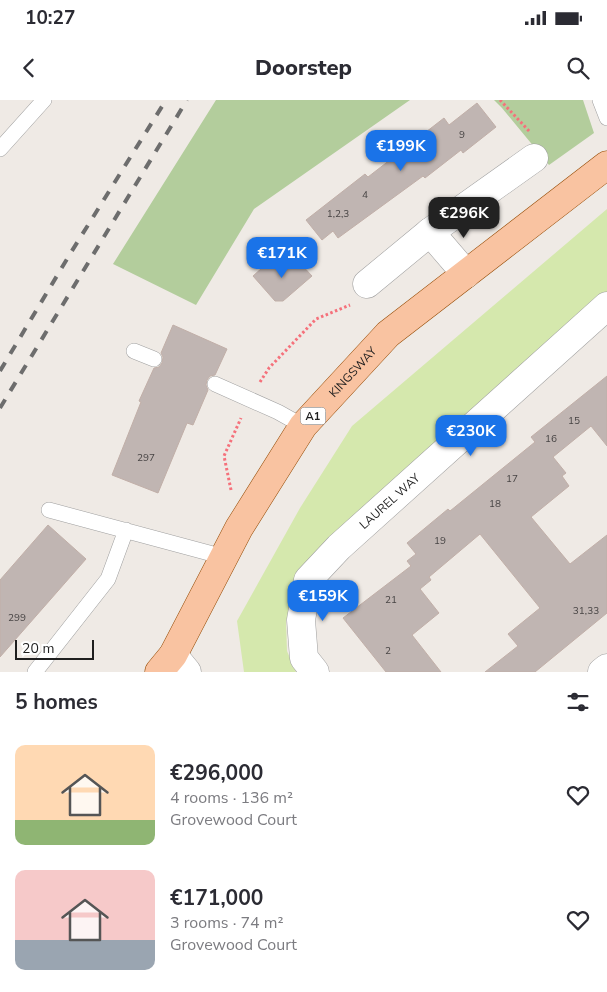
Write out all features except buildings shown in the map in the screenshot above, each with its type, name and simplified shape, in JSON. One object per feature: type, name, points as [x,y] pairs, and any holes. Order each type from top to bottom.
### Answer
[{"type":"main road","name":"KINGSWAY","points":[[173,666],[239,528],[303,426],[388,334],[607,165]]},
{"type":"street","points":[[367,284],[430,232],[534,158]]},
{"type":"street","points":[[430,232],[466,274]]},
{"type":"street","name":"LAUREL WAY","points":[[315,672],[304,658],[301,620],[308,580],[339,546],[607,306]]},
{"type":"street","points":[[602,672],[607,668]]},
{"type":"lane","points":[[0,150],[44,100]]},
{"type":"lane","points":[[600,100],[607,118]]},
{"type":"lane","points":[[134,351],[154,359]]},
{"type":"lane","points":[[215,384],[278,412],[303,426]]},
{"type":"lane","points":[[49,510],[224,557]]},
{"type":"lane","points":[[35,672],[108,579],[126,530]]},
{"type":"green space","points":[[216,100],[410,100],[254,209],[196,305],[113,264]]},
{"type":"green space","points":[[494,100],[583,100],[594,133],[549,165]]},
{"type":"green space","points":[[607,209],[607,296],[299,583],[286,621],[287,651],[296,672],[244,672],[237,621],[300,508],[352,426]]},
{"type":"railway","points":[[0,371],[166,100]]},
{"type":"railway","points":[[0,408],[187,100]]}]
